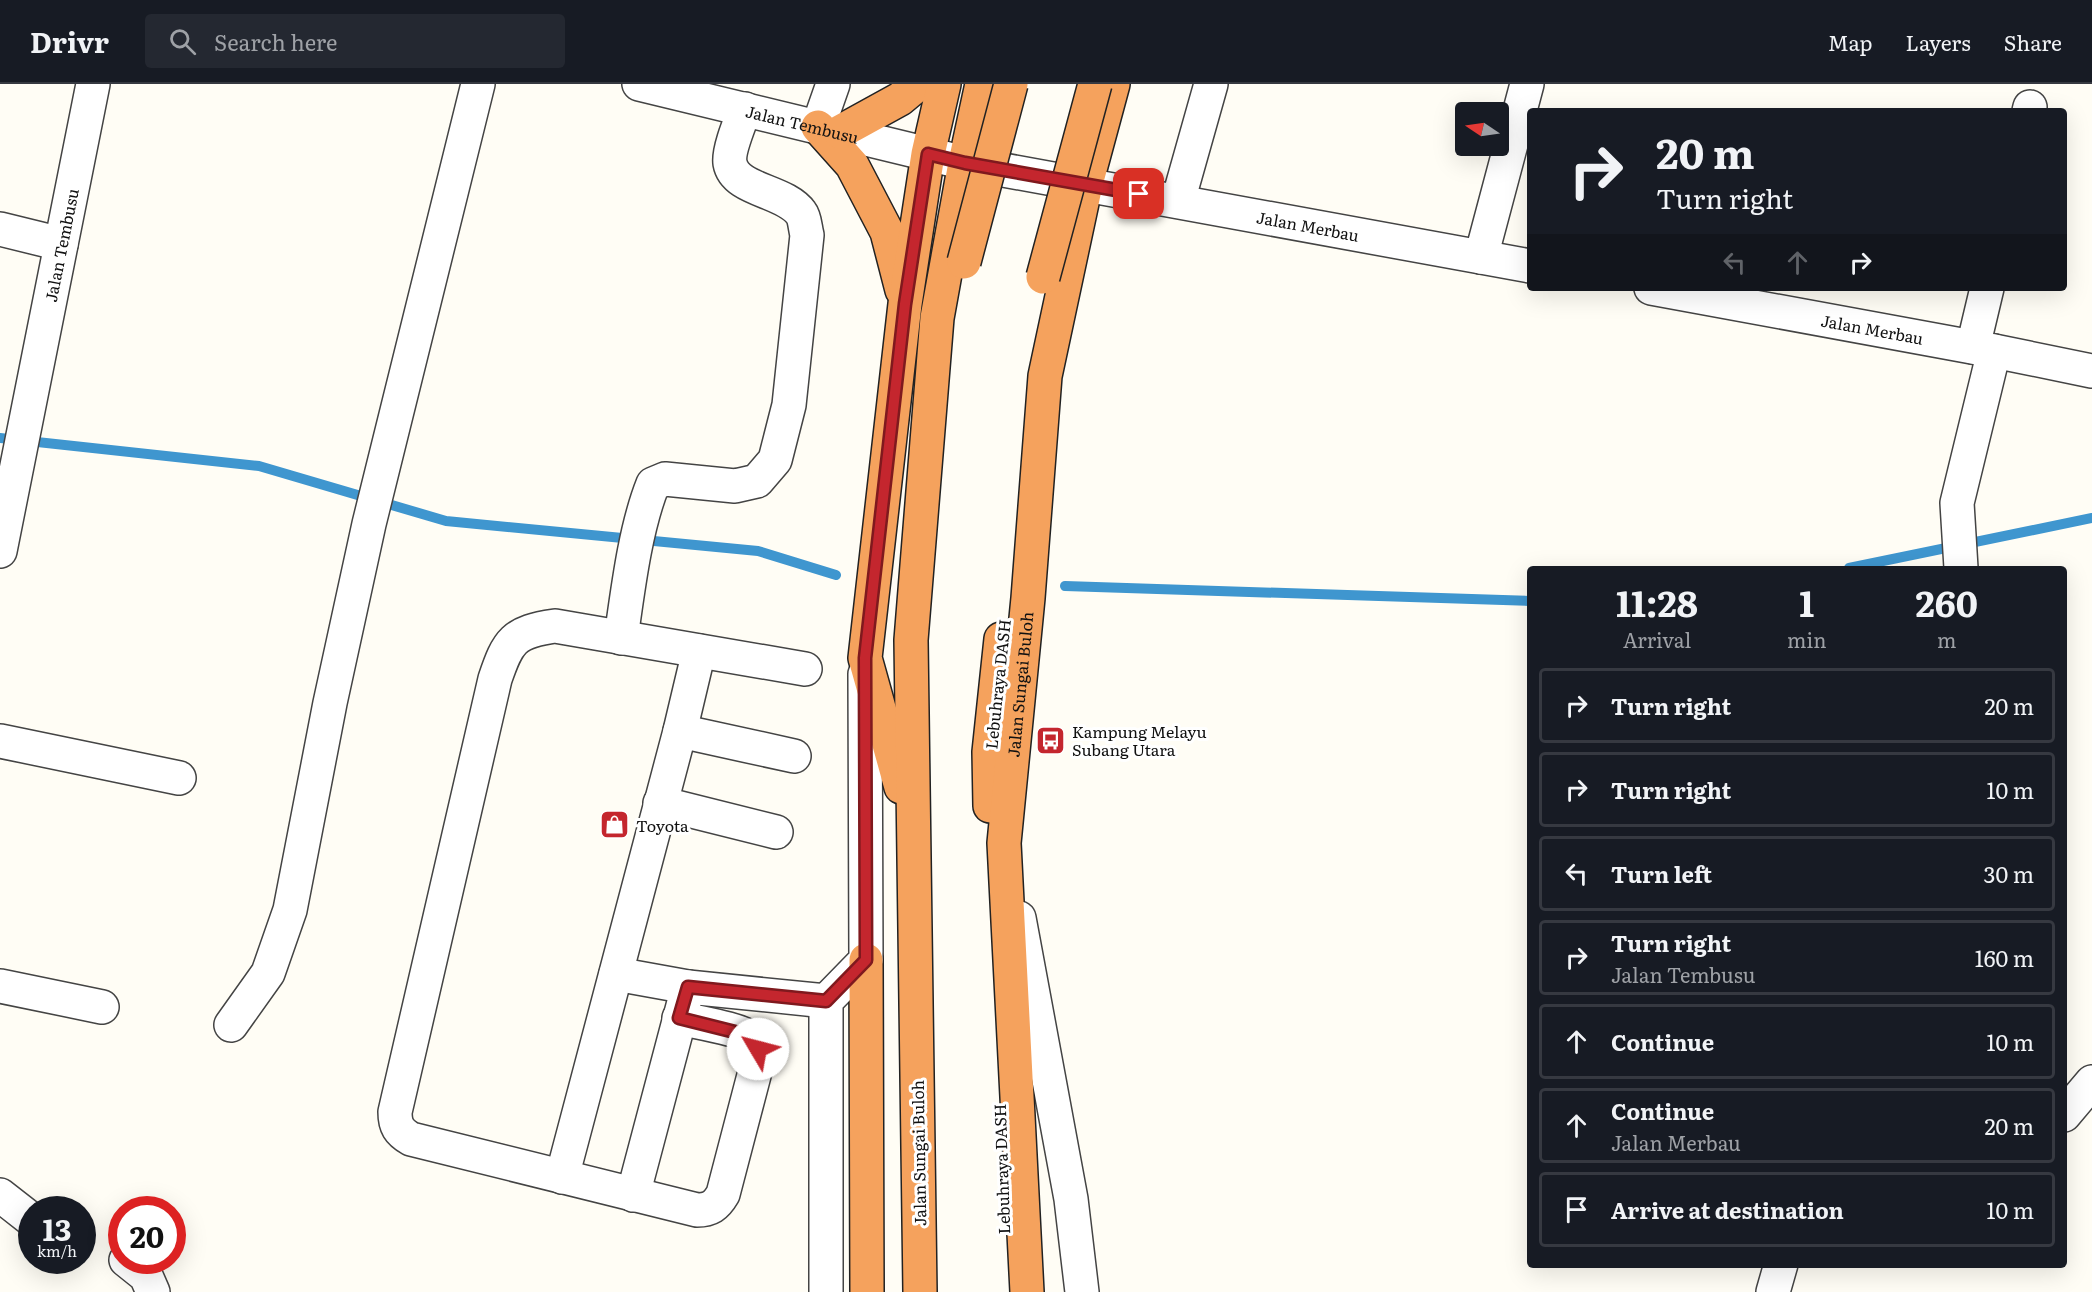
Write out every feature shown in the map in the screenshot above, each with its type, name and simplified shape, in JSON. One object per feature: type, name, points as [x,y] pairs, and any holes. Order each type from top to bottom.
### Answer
[{"type":"highway","points":[[905,304],[887,232],[852,165],[829,129],[900,99],[918,84]]},
{"type":"highway","points":[[913,832],[865,658],[905,304],[928,154],[944,84]]},
{"type":"highway","name":"Jalan Sungai Buloh","points":[[920,1292],[911,640],[937,318],[982,84]]},
{"type":"highway","points":[[938,1292],[922,745],[964,262],[1011,84]]},
{"type":"highway","name":"Lebuhraya DASH","points":[[1004,1292],[988,752],[1043,276],[1095,84]]},
{"type":"highway","name":"Jalan Sungai Buloh","points":[[1027,1292],[1004,843],[1028,598],[1045,376],[1086,184],[1113,84]]},
{"type":"highway","points":[[866,960],[867,1292]]},
{"type":"street","name":"Jalan Tembusu","points":[[0,551],[93,84]]},
{"type":"street","points":[[231,1025],[268,973],[290,909],[330,703],[369,524],[478,84]]},
{"type":"street","name":"Jalan Tembusu","points":[[639,84],[965,163],[1086,184]]},
{"type":"street","points":[[829,129],[833,84]]},
{"type":"street","points":[[1178,201],[1211,84]]},
{"type":"street","points":[[1481,257],[1521,146],[1527,84]]},
{"type":"street","points":[[621,638],[642,522],[653,484],[665,480],[735,486],[757,481],[775,460],[789,405],[807,235],[802,214],[790,202],[742,181],[733,172],[730,154],[745,109]]},
{"type":"street","name":"Jalan Merbau","points":[[1086,184],[1527,265]]},
{"type":"street","points":[[0,229],[61,244]]},
{"type":"street","name":"Jalan Merbau","points":[[1668,291],[2092,371]]},
{"type":"street","points":[[1961,566],[1957,503],[1984,349],[1987,291]]},
{"type":"street","points":[[679,1018],[743,1034],[753,1039],[758,1049],[758,1060],[723,1194],[718,1204],[708,1210],[697,1210],[633,1195],[411,1139],[401,1133],[395,1124],[395,1113],[492,690],[502,656],[515,638],[532,629],[555,627],[806,669]]},
{"type":"street","points":[[562,1177],[699,651]]},
{"type":"street","points":[[826,1292],[826,1001],[866,960],[865,658]]},
{"type":"street","points":[[680,731],[794,756]]},
{"type":"street","points":[[0,741],[179,778]]},
{"type":"street","points":[[660,803],[776,832]]},
{"type":"street","points":[[1004,843],[1071,1199],[1082,1292]]},
{"type":"street","points":[[616,974],[688,987],[826,1001]]},
{"type":"street","points":[[0,986],[102,1007]]},
{"type":"street","points":[[633,1195],[688,987]]},
{"type":"street","points":[[2067,1111],[2092,1082]]},
{"type":"street","points":[[0,1196],[18,1210]]},
{"type":"street","points":[[1773,1292],[1780,1268]]},
{"type":"street","points":[[144,1274],[153,1292]]},
{"type":"waterway","points":[[0,438],[259,466],[446,521],[758,551],[836,575]]},
{"type":"waterway","points":[[1859,566],[2092,518]]},
{"type":"waterway","points":[[1065,586],[1527,601]]},
{"type":"place","name":"Kampung Melayu Subang Utara","points":[[1051,740]]},
{"type":"place","name":"Toyota","points":[[615,825]]},
{"type":"route","points":[[758,1049],[753,1039],[743,1034],[679,1018],[688,987],[826,1001],[866,960],[865,658],[905,304],[928,154],[965,163],[1139,194]]}]
